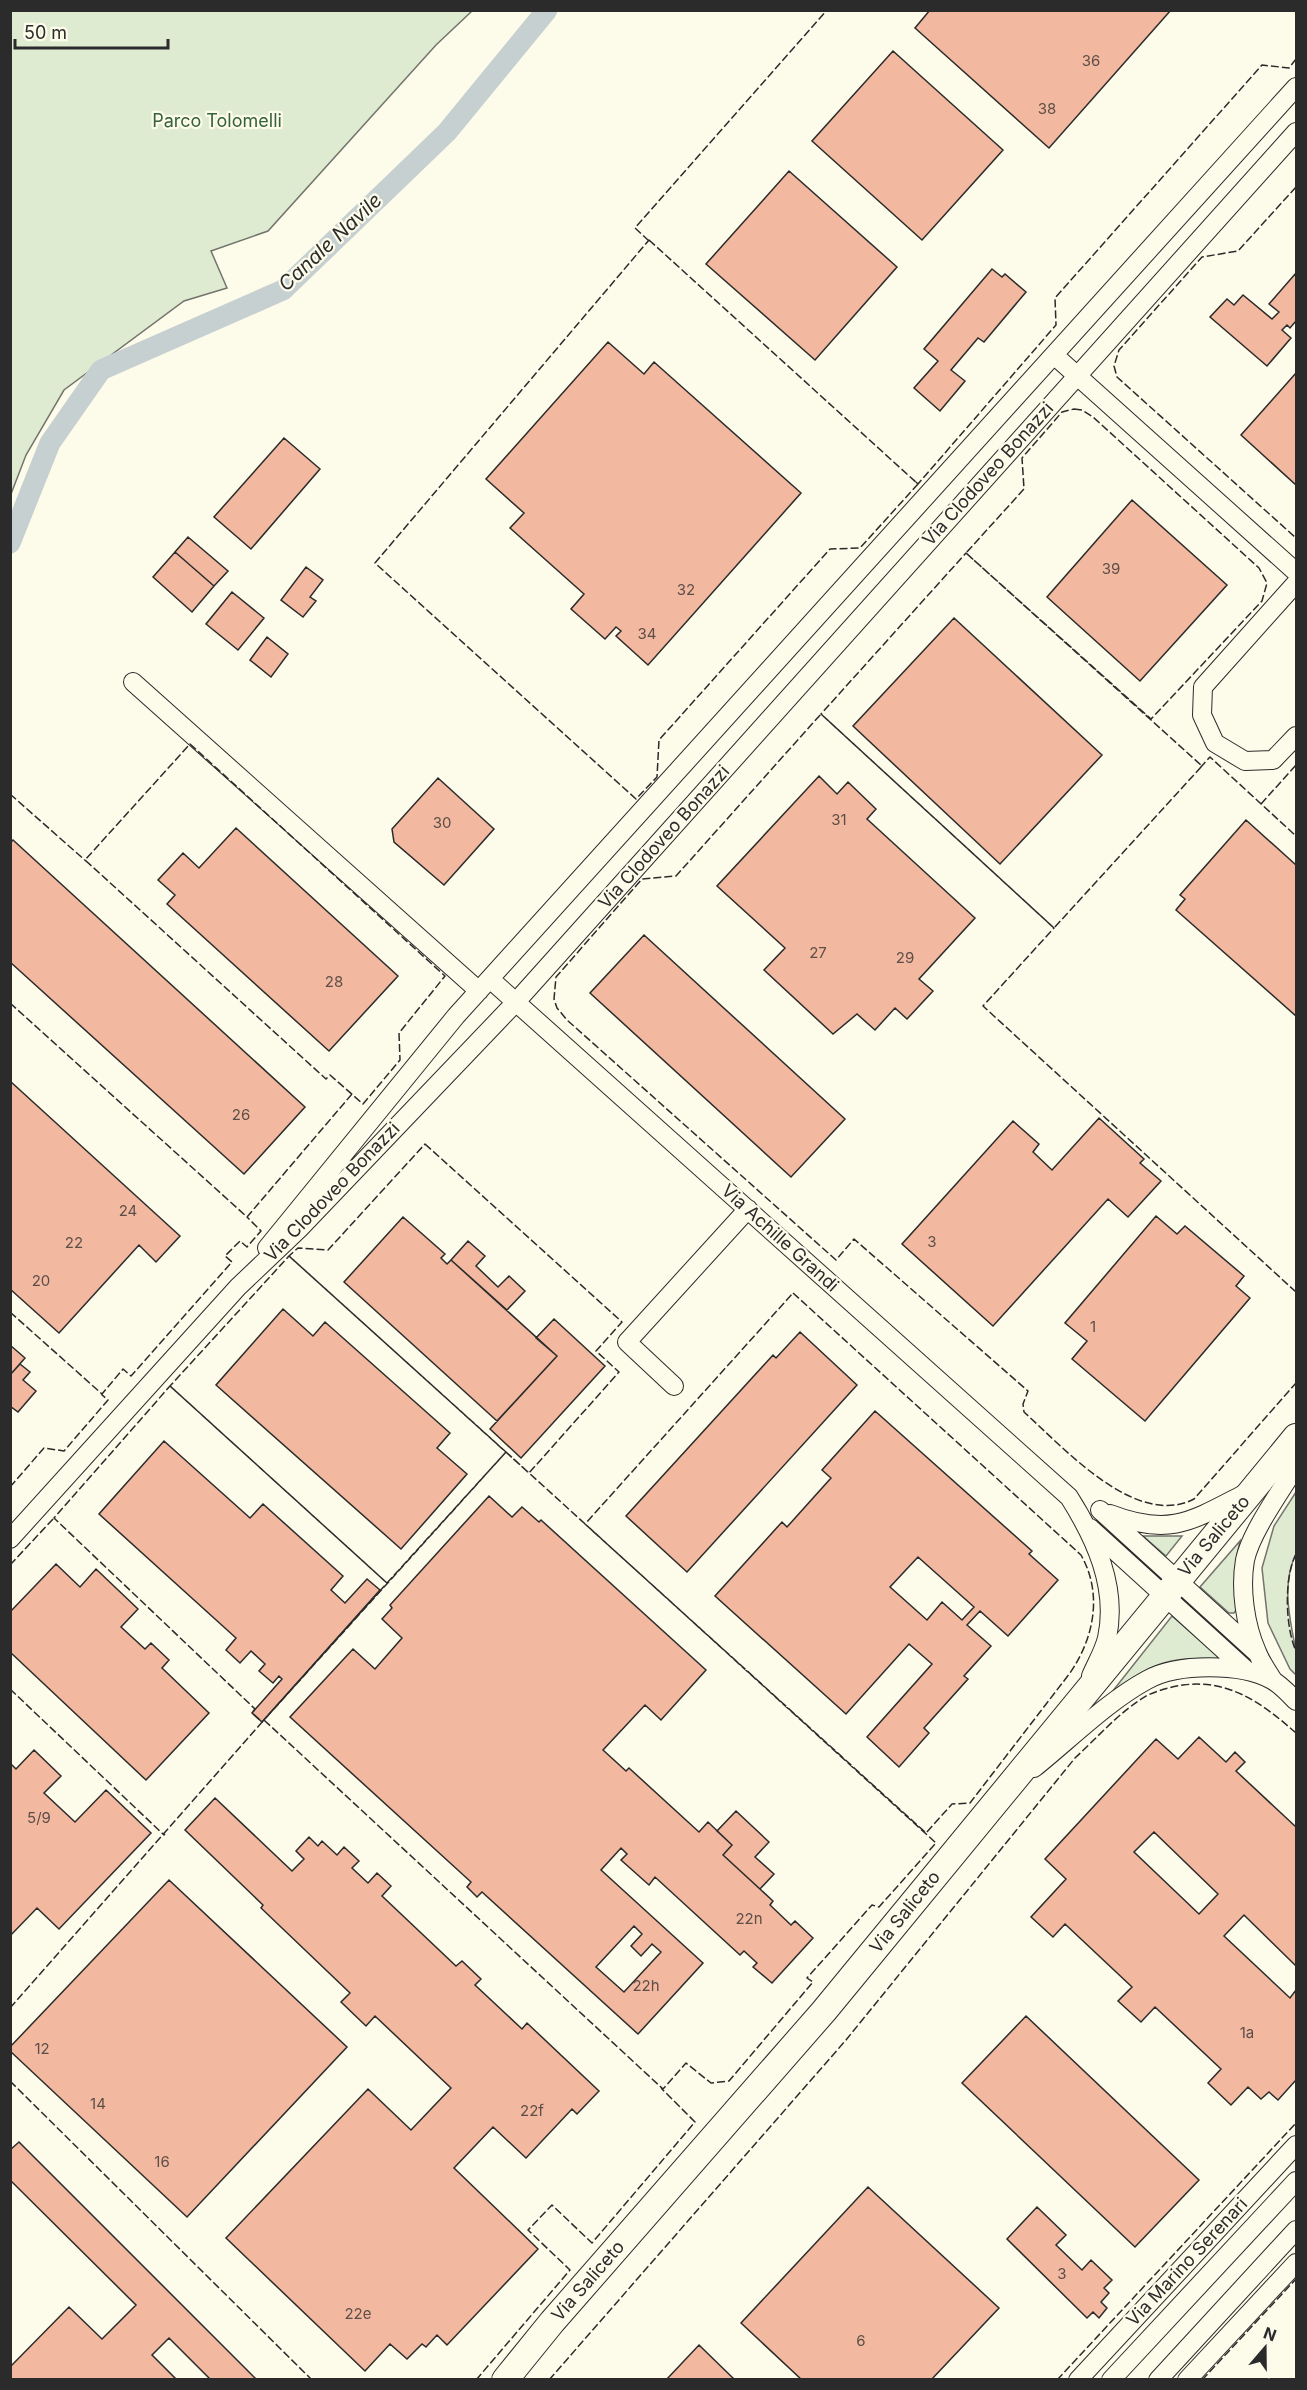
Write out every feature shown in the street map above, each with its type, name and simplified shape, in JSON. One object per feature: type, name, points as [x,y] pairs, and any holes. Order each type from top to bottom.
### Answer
[{"type":"main road","name":"Via Saliceto","points":[[505,2379],[552,2322],[824,2012],[1296,1437]]},
{"type":"street","name":"Via Clodoveo Bonazzi","points":[[238,1287],[288,1219],[485,985],[1296,87]]},
{"type":"street","name":"Via Clodoveo Bonazzi","points":[[10,1539],[238,1287],[299,1229],[515,1003],[1296,132]]},
{"type":"street","points":[[1054,355],[1296,572]]},
{"type":"street","points":[[1296,583],[1203,687],[1202,715],[1215,743],[1245,761],[1273,760],[1296,736]]},
{"type":"street","points":[[133,682],[485,985]]},
{"type":"street","name":"Via Achille Grandi","points":[[485,985],[515,1003],[1070,1497],[1087,1525],[1101,1558],[1111,1611],[1107,1639],[1083,1695]]},
{"type":"street","points":[[674,1386],[627,1342],[748,1209]]},
{"type":"street","points":[[1296,1466],[1258,1529],[1245,1559],[1243,1596],[1257,1652],[1273,1680],[1296,1701]]},
{"type":"street","name":"Via Achille Grandi","points":[[1070,1497],[1130,1521],[1160,1526],[1192,1521],[1253,1490]]},
{"type":"street","name":"Via Achille Grandi","points":[[1100,1510],[1172,1587]]},
{"type":"street","name":"Via Achille Grandi","points":[[1087,1525],[1172,1587]]},
{"type":"street","points":[[1172,1587],[1257,1652]]},
{"type":"street","points":[[1172,1587],[1246,1670]]},
{"type":"street","points":[[999,1797],[1149,1678],[1174,1671],[1207,1668],[1246,1670],[1273,1680]]},
{"type":"street","name":"Via Marino Serenari","points":[[1078,2379],[1296,2145]]},
{"type":"street","name":"Via Marino Serenari","points":[[1113,2377],[1296,2181]]},
{"type":"street","points":[[1158,2379],[1296,2230]]},
{"type":"street","points":[[1213,2235],[1231,2251]]},
{"type":"street","points":[[1187,2379],[1296,2263]]},
{"type":"street","points":[[1237,2295],[1253,2309]]},
{"type":"street","points":[[1098,2359],[1113,2377]]},
{"type":"green space","name":"Parco Tolomelli","points":[[11,10],[472,11],[436,45],[268,231],[211,251],[227,288],[184,301],[64,390],[26,455],[11,494]]},
{"type":"green space","points":[[1296,1492],[1296,1554],[1289,1577],[1288,1602],[1297,1657],[1296,1675],[1290,1669],[1268,1623],[1262,1568],[1274,1526]]},
{"type":"green space","points":[[1143,1536],[1182,1536],[1166,1556]]},
{"type":"green space","points":[[1240,1541],[1236,1560],[1237,1609],[1234,1613],[1229,1613],[1200,1587]]},
{"type":"green space","points":[[1172,1616],[1221,1659],[1188,1659],[1163,1663],[1139,1673],[1112,1692]]},
{"type":"building","points":[[930,10],[1171,10],[1049,148],[915,28]]},
{"type":"building","points":[[893,51],[1003,150],[922,240],[812,141]]},
{"type":"building","points":[[789,171],[897,267],[815,360],[706,264]]},
{"type":"building","points":[[992,269],[1002,277],[1005,274],[1026,292],[984,342],[978,338],[951,370],[965,381],[940,411],[914,388],[938,361],[924,349]]},
{"type":"building","points":[[1296,273],[1296,321],[1290,328],[1287,325],[1282,330],[1291,338],[1267,366],[1210,317],[1227,299],[1234,305],[1243,295],[1272,319],[1279,312],[1269,304]]},
{"type":"building","points":[[608,342],[644,374],[654,362],[801,493],[648,665],[616,636],[621,631],[616,627],[605,639],[571,609],[584,594],[510,528],[524,513],[486,479]]},
{"type":"building","points":[[1296,373],[1296,485],[1241,435]]},
{"type":"building","points":[[284,438],[320,469],[251,549],[214,517]]},
{"type":"building","points":[[1132,500],[1227,585],[1140,681],[1047,597]]},
{"type":"building","points":[[188,537],[228,571],[214,586],[175,552]]},
{"type":"building","points":[[175,552],[214,586],[192,612],[153,577]]},
{"type":"building","points":[[306,567],[323,580],[310,597],[316,601],[303,617],[281,600]]},
{"type":"building","points":[[232,592],[264,618],[238,650],[206,624]]},
{"type":"building","points":[[954,618],[1102,755],[1000,864],[853,726]]},
{"type":"building","points":[[267,637],[288,654],[271,677],[250,660]]},
{"type":"building","points":[[819,776],[837,794],[848,782],[876,809],[867,819],[975,918],[919,979],[933,991],[907,1019],[895,1008],[875,1030],[857,1014],[833,1034],[764,970],[785,948],[717,886]]},
{"type":"building","points":[[438,778],[494,829],[444,885],[394,842],[392,829]]},
{"type":"building","points":[[1246,820],[1296,865],[1296,1016],[1176,910],[1185,899],[1180,895]]},
{"type":"building","points":[[236,828],[398,976],[329,1051],[167,904],[175,895],[158,880],[183,853],[199,868]]},
{"type":"building","points":[[13,840],[305,1107],[244,1174],[10,962],[10,843]]},
{"type":"building","points":[[644,935],[845,1119],[791,1177],[590,993]]},
{"type":"building","points":[[10,1081],[180,1236],[156,1262],[139,1245],[59,1333],[10,1289]]},
{"type":"building","points":[[1099,1118],[1144,1159],[1140,1163],[1161,1181],[1128,1217],[1108,1199],[993,1326],[902,1244],[1013,1121],[1039,1144],[1033,1152],[1052,1170]]},
{"type":"building","points":[[1156,1216],[1177,1234],[1185,1226],[1244,1276],[1236,1286],[1250,1298],[1145,1421],[1072,1359],[1087,1341],[1065,1323]]},
{"type":"building","points":[[403,1217],[445,1254],[441,1258],[447,1264],[451,1260],[557,1356],[497,1421],[344,1282]]},
{"type":"building","points":[[468,1241],[485,1256],[476,1266],[498,1287],[509,1276],[525,1291],[507,1310],[451,1260]]},
{"type":"building","points":[[283,1309],[313,1336],[325,1322],[450,1433],[437,1448],[467,1474],[401,1549],[216,1385]]},
{"type":"building","points":[[554,1319],[605,1366],[521,1458],[490,1429],[557,1356],[536,1338]]},
{"type":"building","points":[[800,1332],[857,1385],[687,1572],[626,1516],[773,1355],[776,1358]]},
{"type":"building","points":[[10,1345],[25,1358],[10,1375]]},
{"type":"building","points":[[20,1364],[30,1372],[23,1380],[36,1391],[18,1412],[10,1406],[10,1375]]},
{"type":"building","points":[[875,1411],[1032,1551],[1029,1554],[1058,1580],[1008,1636],[980,1611],[967,1625],[991,1646],[964,1676],[968,1679],[924,1728],[929,1733],[899,1767],[867,1737],[932,1664],[909,1644],[846,1714],[715,1596],[782,1522],[787,1527],[831,1478],[822,1470]],"holes":[[[918,1557],[974,1607],[962,1620],[942,1602],[927,1620],[890,1587]]]},
{"type":"building","points":[[164,1441],[250,1518],[263,1504],[343,1576],[331,1590],[345,1603],[367,1579],[380,1590],[262,1722],[252,1713],[282,1679],[279,1676],[273,1683],[259,1671],[265,1664],[251,1651],[240,1663],[226,1650],[236,1638],[99,1514]]},
{"type":"building","points":[[489,1496],[512,1517],[522,1507],[539,1522],[541,1520],[706,1670],[661,1720],[645,1705],[603,1750],[626,1771],[629,1768],[699,1832],[708,1822],[732,1845],[723,1855],[773,1901],[770,1905],[791,1925],[795,1921],[813,1938],[772,1983],[753,1967],[757,1963],[744,1951],[740,1955],[655,1877],[649,1885],[621,1860],[627,1854],[621,1848],[601,1870],[703,1963],[638,2034],[482,1892],[477,1897],[467,1887],[471,1882],[290,1717],[353,1649],[375,1669],[402,1638],[382,1619],[392,1608],[390,1605]],"holes":[[[634,1926],[642,1934],[631,1946],[641,1956],[652,1944],[661,1952],[624,1992],[596,1967]]]},
{"type":"building","points":[[56,1564],[80,1587],[96,1569],[138,1609],[121,1627],[145,1649],[151,1643],[169,1660],[162,1668],[209,1713],[146,1780],[10,1652],[10,1612]]},
{"type":"building","points":[[1199,1737],[1226,1762],[1235,1752],[1245,1762],[1236,1771],[1296,1827],[1296,1966],[1244,1915],[1224,1936],[1290,1998],[1296,1990],[1296,2080],[1278,2100],[1269,2092],[1261,2099],[1248,2087],[1231,2105],[1208,2083],[1221,2069],[1155,2007],[1141,2022],[1118,2001],[1132,1987],[1065,1924],[1053,1937],[1031,1917],[1066,1879],[1045,1859],[1156,1739],[1178,1759]],"holes":[[[1154,1832],[1218,1894],[1199,1914],[1134,1852]]]},
{"type":"building","points":[[34,1750],[61,1776],[44,1793],[75,1822],[106,1790],[151,1833],[59,1929],[37,1908],[10,1936],[10,1763],[16,1769]]},
{"type":"building","points":[[215,1798],[292,1871],[304,1859],[296,1851],[309,1837],[318,1846],[322,1841],[337,1855],[344,1847],[359,1861],[352,1868],[368,1883],[377,1873],[391,1886],[382,1896],[456,1966],[462,1961],[481,1979],[475,1985],[522,2029],[527,2023],[599,2091],[577,2114],[572,2109],[526,2158],[493,2127],[454,2168],[538,2249],[447,2345],[437,2335],[426,2347],[422,2344],[407,2359],[390,2344],[365,2371],[226,2238],[368,2089],[411,2130],[451,2088],[375,2016],[366,2026],[341,2002],[350,1993],[261,1908],[263,1905],[185,1830]]},
{"type":"building","points":[[736,1811],[769,1842],[755,1857],[774,1874],[760,1889],[723,1855],[732,1845],[717,1831]]},
{"type":"building","points":[[169,1880],[347,2047],[187,2217],[10,2051],[10,2047]]},
{"type":"building","points":[[1026,2016],[1199,2180],[1135,2247],[962,2083]]},
{"type":"building","points":[[19,2142],[257,2380],[211,2380],[169,2338],[152,2355],[177,2380],[10,2380],[10,2367],[69,2307],[102,2339],[136,2305],[10,2180],[10,2150]]},
{"type":"building","points":[[868,2187],[999,2308],[931,2380],[802,2380],[741,2323]]},
{"type":"building","points":[[1037,2207],[1066,2235],[1056,2245],[1082,2270],[1091,2260],[1112,2280],[1104,2288],[1109,2293],[1101,2302],[1107,2308],[1099,2318],[1093,2312],[1087,2318],[1007,2239]]},
{"type":"building","points":[[699,2345],[735,2380],[666,2380]]},
{"type":"waterway","name":"Canale Navile","points":[[10,543],[50,443],[101,370],[283,290],[447,132],[547,10]]},
{"type":"fence","points":[[649,241],[635,228],[827,10]]},
{"type":"fence","points":[[916,482],[918,484],[1056,325],[1055,298],[1262,65],[1289,68],[1296,59]]},
{"type":"fence","points":[[1296,187],[1238,251],[1202,257],[1119,350],[1114,366],[1117,377],[1296,538]]},
{"type":"fence","points":[[649,240],[918,484],[860,548],[830,549],[659,740],[657,777],[636,799],[375,563],[649,240]]},
{"type":"fence","points":[[1074,409],[1082,410],[1093,417],[1259,568],[1267,583],[1262,601],[1151,719],[966,553],[1024,489],[1022,458],[1062,412],[1074,409]]},
{"type":"fence","points":[[966,553],[1202,766],[1054,928],[821,714],[966,553]]},
{"type":"fence","points":[[1296,1292],[983,1006],[1054,928],[821,714],[676,876],[642,879],[556,977],[554,999],[557,1008],[567,1020],[836,1260],[854,1239],[1028,1391],[1023,1404],[1024,1412],[1059,1445],[1102,1480],[1125,1494],[1149,1503],[1172,1505],[1194,1499],[1296,1383]]},
{"type":"fence","points":[[190,744],[445,976],[399,1033],[400,1060],[363,1104],[330,1075],[326,1079],[85,860],[190,744]]},
{"type":"fence","points":[[1200,768],[1210,757],[1296,836]]},
{"type":"fence","points":[[1261,804],[1296,765]]},
{"type":"fence","points":[[10,794],[87,862]]},
{"type":"fence","points":[[10,1003],[247,1217],[352,1094],[350,1093]]},
{"type":"fence","points":[[425,1144],[622,1322],[596,1351],[619,1372],[529,1473],[289,1256],[298,1248],[328,1250],[425,1144]]},
{"type":"fence","points":[[10,1312],[102,1394],[123,1369],[131,1376],[232,1262],[225,1256],[240,1241],[247,1247],[261,1231],[247,1217]]},
{"type":"fence","points":[[289,1256],[506,1452],[387,1583],[170,1386],[289,1256]]},
{"type":"fence","points":[[793,1293],[1081,1555],[1092,1585],[1094,1600],[1090,1631],[1070,1673],[970,1803],[952,1804],[926,1833],[585,1524],[793,1293]]},
{"type":"fence","points":[[170,1386],[387,1583],[262,1722],[252,1713],[255,1709],[54,1518],[170,1386]]},
{"type":"fence","points":[[10,1487],[44,1448],[64,1451],[108,1400],[101,1394]]},
{"type":"fence","points":[[506,1452],[936,1843],[879,1907],[872,1905],[807,1978],[813,1982],[729,2081],[711,2083],[686,2063],[663,2089],[264,1720],[506,1452]]},
{"type":"fence","points":[[10,1565],[54,1518]]},
{"type":"fence","points":[[1296,1554],[1289,1575],[1287,1602],[1292,1641],[1296,1651]]},
{"type":"fence","points":[[549,2380],[846,2040],[1075,1758],[1119,1716],[1152,1693],[1183,1685],[1200,1684],[1216,1686],[1245,1696],[1271,1712],[1296,1733]]},
{"type":"fence","points":[[10,1689],[165,1834]]},
{"type":"fence","points":[[10,2008],[263,1721]]},
{"type":"fence","points":[[10,2081],[312,2380]]},
{"type":"fence","points":[[476,2380],[570,2270],[528,2230],[552,2205],[592,2243],[695,2122],[661,2088]]},
{"type":"fence","points":[[1057,2380],[1296,2123]]},
{"type":"fence","points":[[1202,2380],[1296,2279]]}]
